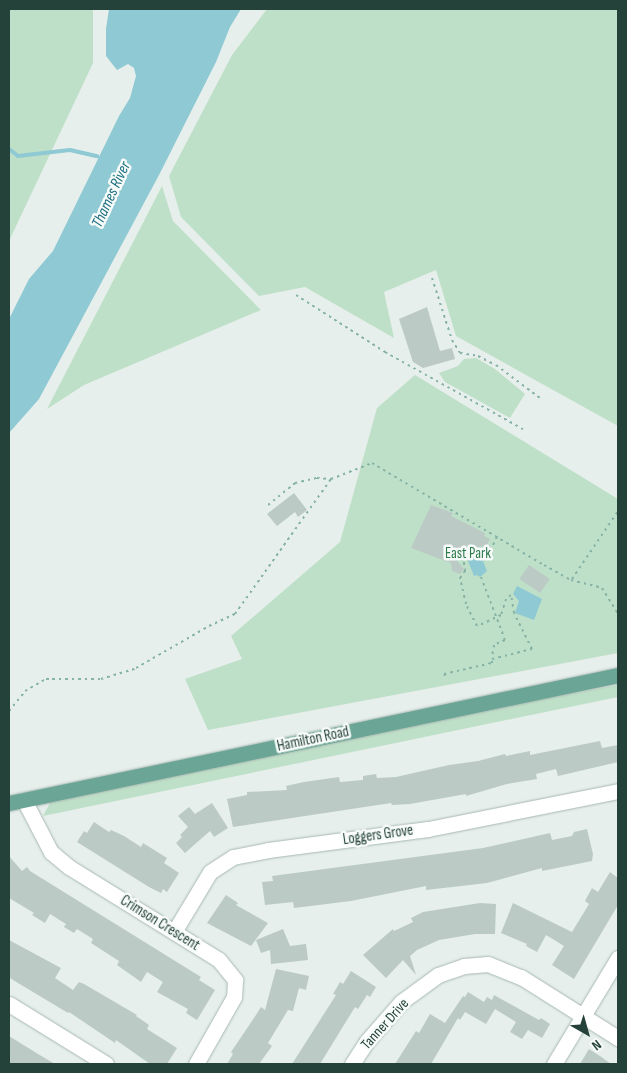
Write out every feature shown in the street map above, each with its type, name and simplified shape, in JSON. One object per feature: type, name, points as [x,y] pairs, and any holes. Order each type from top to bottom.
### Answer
[{"type":"main road","name":"Hamilton Road","points":[[9,803],[618,675]]},
{"type":"street","name":"Loggers Grove","points":[[174,932],[210,872],[233,857],[268,850],[428,829],[618,791]]},
{"type":"street","name":"Crimson Crescent","points":[[24,800],[50,852],[69,867],[219,960],[236,980],[234,997],[196,1064]]},
{"type":"street","points":[[554,1064],[618,958]]},
{"type":"street","name":"Tanner Drive","points":[[352,1064],[367,1041],[401,1002],[438,975],[464,966],[488,964],[521,977],[618,1038]]},
{"type":"street","points":[[9,1004],[106,1064]]},
{"type":"path","points":[[432,278],[452,340],[460,353],[478,356],[490,362],[540,398]]},
{"type":"path","points":[[296,295],[385,352],[523,429]]},
{"type":"path","points":[[268,505],[295,483],[317,478],[331,479],[372,463],[572,580],[602,588],[618,614]]},
{"type":"path","points":[[9,712],[25,690],[46,679],[101,679],[136,668],[209,626],[235,614],[331,479]]},
{"type":"path","points":[[572,580],[618,511]]},
{"type":"path","points":[[492,659],[532,649],[514,614],[511,595],[506,599],[501,615],[497,619],[476,626],[466,604],[460,578],[465,572],[463,555],[493,545],[497,537]]},
{"type":"path","points":[[445,676],[444,674],[492,663],[494,645],[505,640],[481,577]]},
{"type":"green space","points":[[9,9],[93,9],[93,63],[9,241]]},
{"type":"green space","points":[[267,9],[618,9],[618,426],[456,336],[436,270],[384,292],[394,338],[305,287],[259,296],[181,217],[169,176],[232,55]]},
{"type":"green space","points":[[162,186],[173,221],[261,310],[84,385],[47,409]]},
{"type":"green space","points":[[476,358],[495,369],[525,394],[510,418],[445,382],[439,373],[458,366],[464,359]]},
{"type":"green space","name":"East Park","points":[[415,375],[618,499],[618,653],[208,730],[185,679],[242,659],[231,636],[340,542],[377,408]]},
{"type":"green space","points":[[618,685],[618,697],[43,816],[50,803],[118,787],[430,720]]},
{"type":"water","name":"Thames River","points":[[109,9],[241,9],[230,27],[216,62],[159,175],[39,399],[9,433],[9,319],[29,279],[53,251],[119,116],[130,98],[136,76],[134,68],[128,64],[117,70],[106,56],[106,29]]},
{"type":"water","points":[[475,555],[477,557],[481,556],[487,571],[480,577],[474,576],[468,561]]},
{"type":"water","points":[[517,586],[542,599],[534,620],[515,613],[519,601],[513,594]]},
{"type":"building","points":[[427,307],[440,351],[452,348],[455,359],[423,368],[413,362],[399,319]]},
{"type":"building","points":[[294,493],[307,510],[298,517],[295,512],[277,526],[267,514]]},
{"type":"building","points":[[431,505],[453,513],[451,516],[485,533],[484,536],[490,539],[487,545],[452,555],[464,569],[460,574],[452,571],[451,563],[411,548]]},
{"type":"building","points":[[529,565],[550,579],[540,593],[519,579]]},
{"type":"building","points":[[600,741],[602,748],[618,745],[618,762],[558,776],[556,769],[536,774],[537,779],[507,784],[466,796],[466,794],[410,804],[392,805],[391,803],[233,827],[227,799],[247,795],[247,792],[287,790],[286,786],[304,782],[339,777],[340,782],[363,780],[363,776],[376,774],[377,778],[396,777],[505,754],[506,756],[530,751],[530,755]]},
{"type":"building","points":[[212,803],[228,828],[214,837],[210,831],[185,853],[176,843],[182,837],[180,835],[188,827],[178,816],[189,807],[195,814]]},
{"type":"building","points":[[94,822],[109,832],[111,830],[124,836],[141,847],[143,843],[167,858],[164,863],[179,873],[167,892],[163,889],[161,893],[149,887],[77,842],[84,831],[87,833]]},
{"type":"building","points":[[587,829],[593,854],[592,861],[542,871],[542,868],[487,883],[426,890],[426,886],[351,901],[294,908],[293,902],[265,905],[262,882],[273,881],[272,876],[483,848],[550,833],[552,840],[572,836],[574,832]]},
{"type":"building","points":[[9,856],[22,871],[27,867],[30,871],[201,977],[199,980],[215,990],[197,1020],[186,1013],[188,1009],[157,992],[163,982],[147,972],[141,982],[117,965],[119,961],[91,943],[93,939],[77,929],[74,933],[64,927],[66,924],[50,914],[45,923],[32,915],[34,913],[9,898]]},
{"type":"building","points":[[610,872],[618,878],[618,905],[574,979],[552,965],[564,946],[546,935],[537,952],[526,946],[527,944],[501,933],[513,903],[572,932],[589,904],[585,901],[592,888],[598,892]]},
{"type":"building","points":[[226,895],[238,903],[236,905],[268,923],[251,946],[207,923]]},
{"type":"building","points":[[480,903],[496,904],[495,934],[475,934],[439,940],[417,950],[410,956],[416,975],[403,960],[386,978],[363,955],[393,929],[394,931],[413,922],[411,918],[423,912]]},
{"type":"building","points":[[283,929],[290,946],[306,944],[308,960],[271,964],[270,950],[261,953],[256,940]]},
{"type":"building","points":[[9,940],[61,968],[55,978],[73,990],[79,982],[137,1015],[149,1025],[147,1029],[177,1048],[167,1064],[150,1064],[116,1040],[115,1043],[69,1012],[9,977]]},
{"type":"building","points":[[276,969],[309,976],[306,990],[299,988],[293,1011],[288,1010],[268,1043],[272,1046],[259,1064],[227,1064],[233,1054],[231,1052],[261,1007],[265,1010]]},
{"type":"building","points":[[351,971],[376,987],[370,997],[367,995],[358,1009],[355,1007],[320,1064],[292,1064],[336,995],[333,994],[340,982],[343,984]]},
{"type":"building","points":[[468,992],[484,1002],[487,997],[492,1000],[494,995],[539,1020],[541,1018],[550,1024],[542,1038],[528,1030],[522,1039],[510,1032],[516,1022],[495,1009],[486,1024],[465,1012],[460,1020],[458,1018],[431,1064],[395,1064],[416,1031],[419,1033],[430,1014],[445,1023],[463,996],[465,997]]},
{"type":"building","points":[[9,1036],[38,1054],[55,1064],[9,1064]]},
{"type":"building","points":[[589,1049],[600,1056],[611,1064],[580,1064]]},
{"type":"waterway","points":[[9,149],[18,156],[70,150],[97,156]]}]
